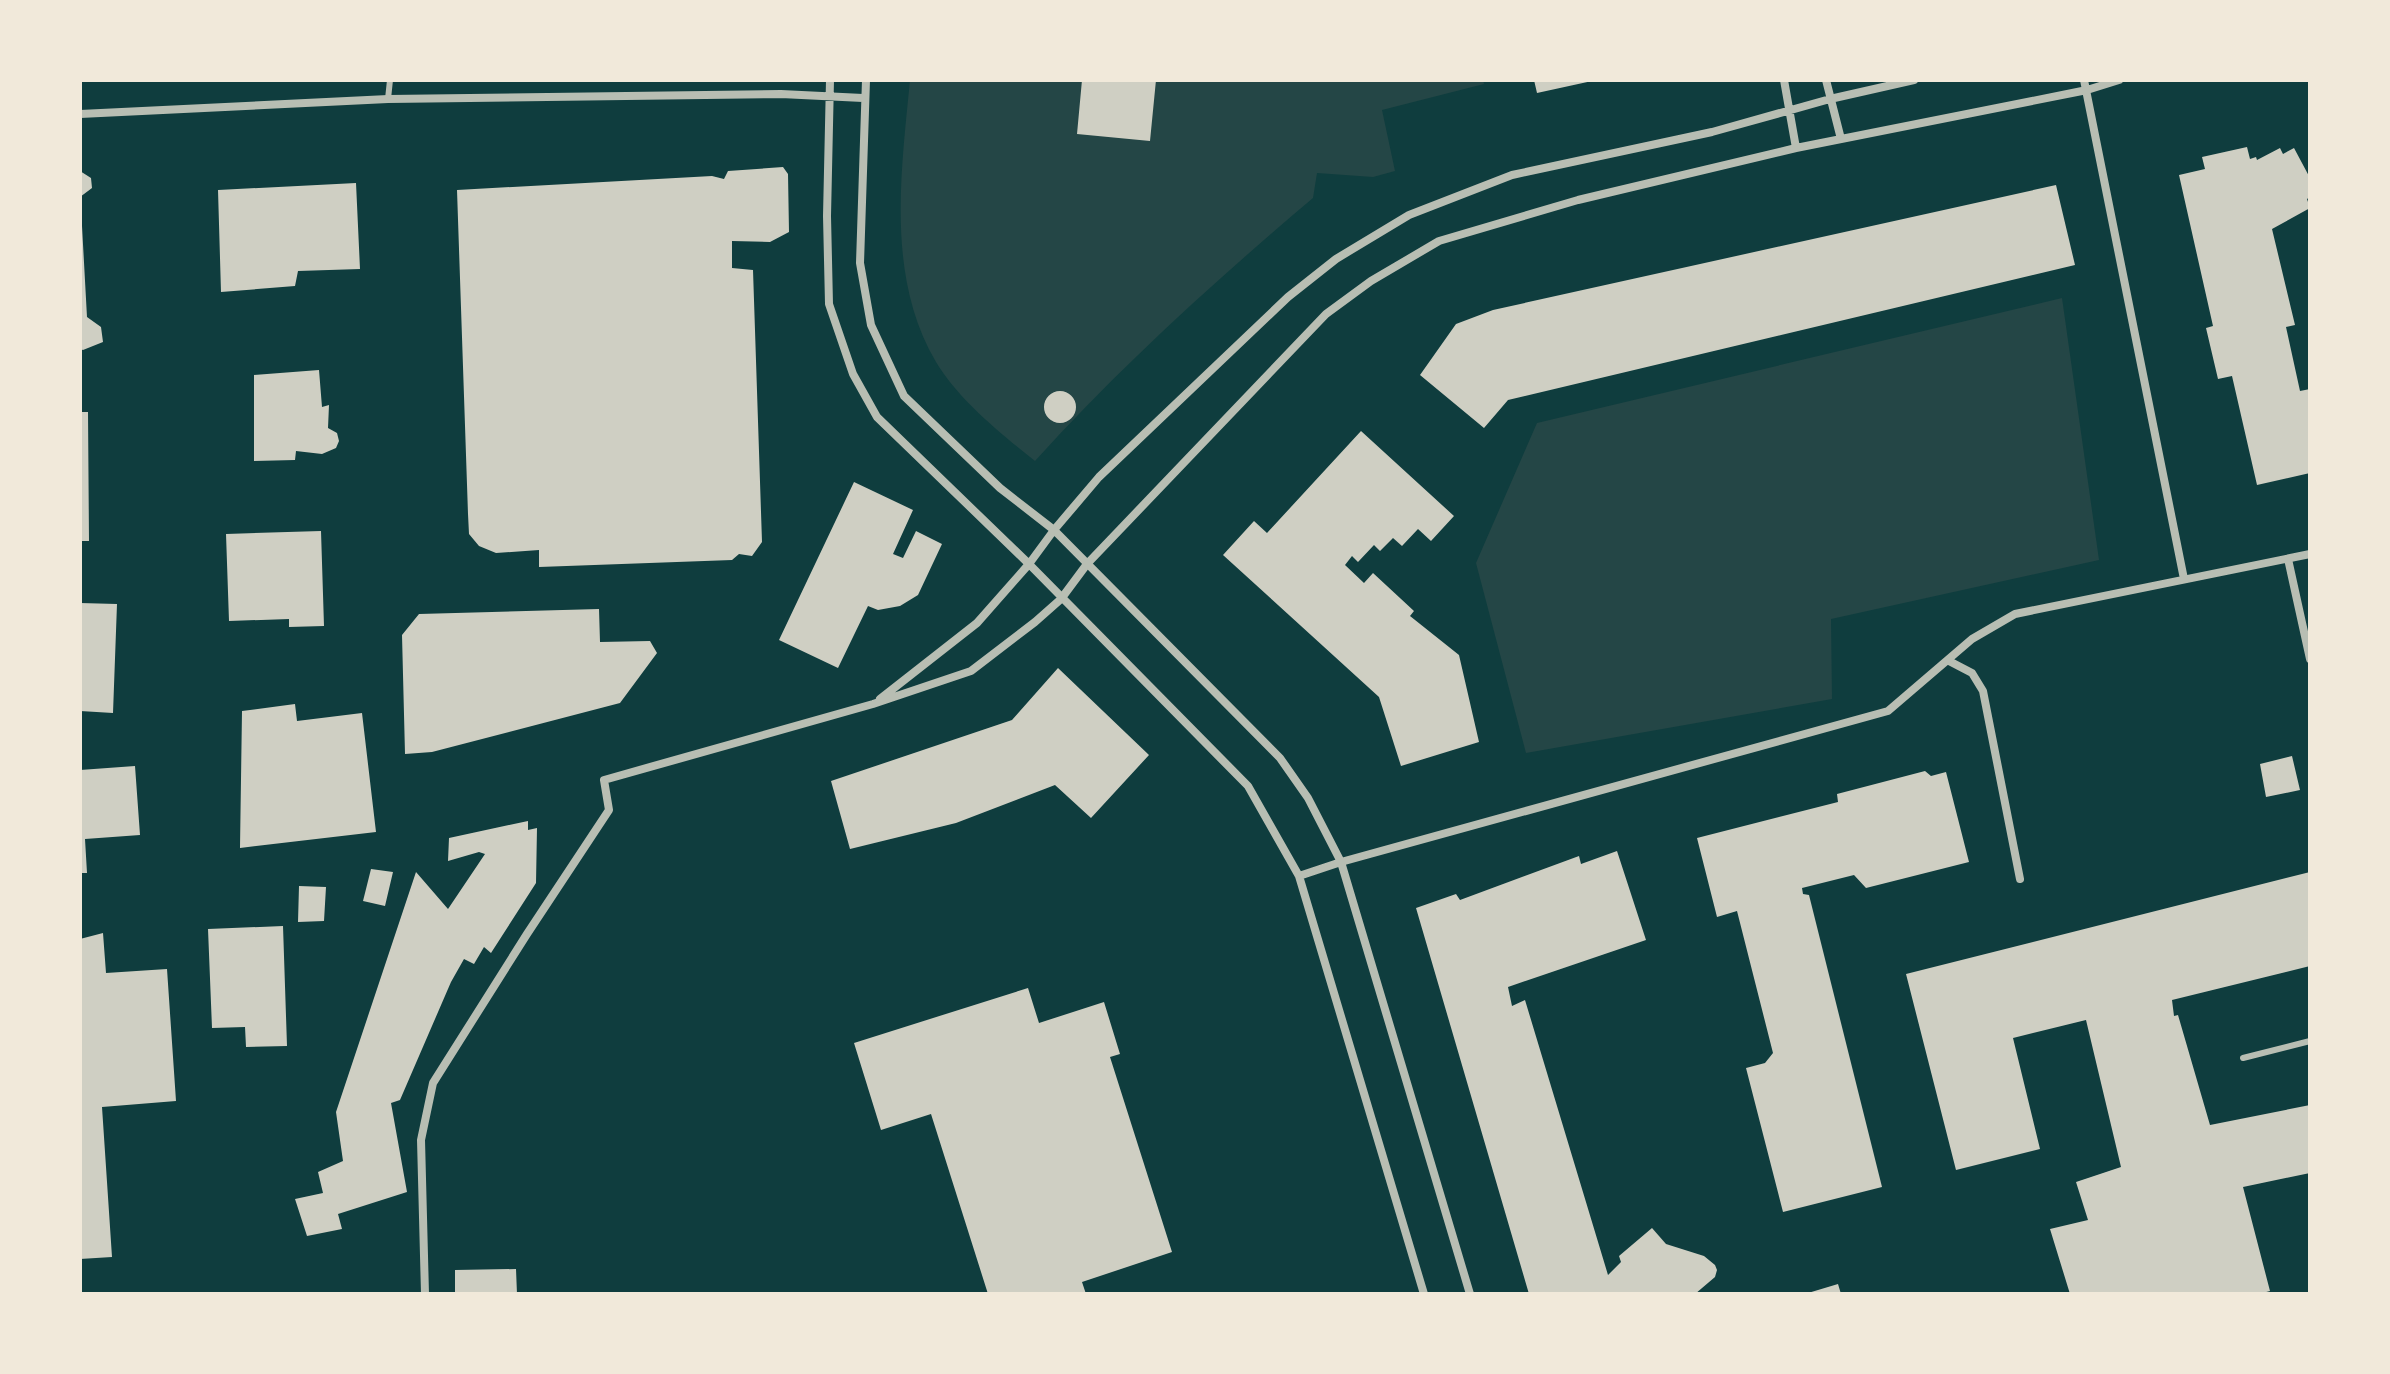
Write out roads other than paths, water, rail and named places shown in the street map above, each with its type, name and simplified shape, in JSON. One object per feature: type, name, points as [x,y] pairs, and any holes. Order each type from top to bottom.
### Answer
[{"type":"street","points":[[830,80],[829,304],[853,374],[877,417],[1029,564],[1248,786],[1299,876],[1424,1294]]},
{"type":"street","points":[[866,80],[863,98],[860,263],[871,325],[904,396],[1000,488],[1054,530],[1280,758],[1308,798],[1341,862],[1470,1294]]},
{"type":"street","points":[[1784,80],[1796,148]]},
{"type":"street","points":[[1826,80],[1841,139]]},
{"type":"street","points":[[873,704],[977,623],[1099,477],[1288,297],[1336,259],[1409,215],[1512,175],[1712,132],[1791,109],[1914,80]]},
{"type":"street","points":[[425,1294],[421,1140],[433,1083],[609,810],[604,780],[873,704],[971,671],[1061,599],[1087,564],[1326,314],[1371,281],[1439,241],[1578,200],[1796,148],[2119,80]]},
{"type":"street","points":[[2085,85],[2184,579]]},
{"type":"street","points":[[80,114],[388,99],[829,94],[863,98]]},
{"type":"street","points":[[1299,876],[1888,711],[1972,639],[2015,614],[2310,554]]},
{"type":"street","points":[[2288,559],[2310,659]]},
{"type":"street","points":[[1949,661],[1972,673],[1983,691],[2020,879]]},
{"type":"lane","points":[[388,99],[390,80]]},
{"type":"lane","points":[[2243,1058],[2310,1041]]}]
